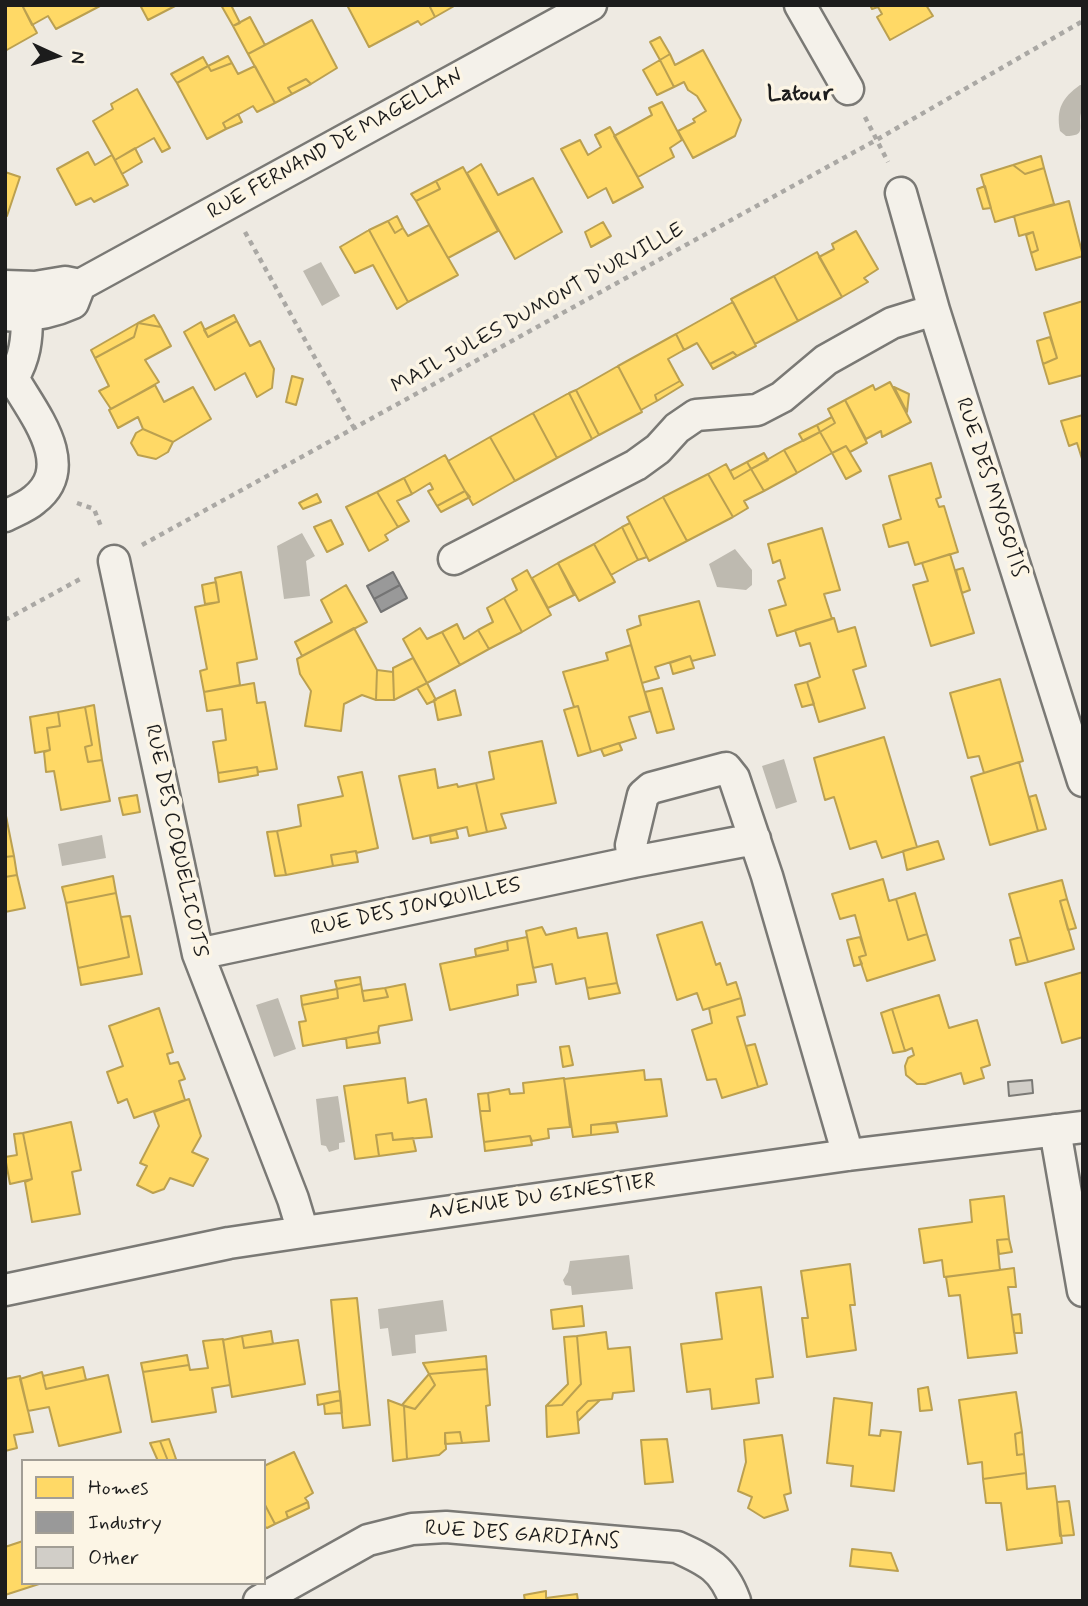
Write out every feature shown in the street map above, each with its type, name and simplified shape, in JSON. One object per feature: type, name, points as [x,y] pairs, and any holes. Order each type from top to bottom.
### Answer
[{"type":"street","name":"RUE FERNAND DE MAGELLAN","points":[[80,285],[73,303],[54,312],[16,315],[5,287],[35,287],[65,282],[80,285],[591,5]]},
{"type":"street","points":[[800,5],[848,89]]},
{"type":"street","name":"RUE DES MYOSOTIS","points":[[901,193],[934,310],[1083,781]]},
{"type":"street","points":[[454,559],[636,465],[658,449],[677,428],[696,415],[757,410],[782,397],[825,360],[892,323],[934,310]]},
{"type":"street","points":[[5,516],[34,500],[44,491],[53,475],[54,458],[50,444],[9,376],[21,365],[27,341],[16,315]]},
{"type":"street","name":"RUE DES COQUELICOTS","points":[[114,561],[198,954],[293,1199],[303,1232]]},
{"type":"street","points":[[634,862],[631,845],[643,795],[651,788],[726,768],[734,778],[755,839],[848,1154]]},
{"type":"street","name":"RUE DES JONQUILLES","points":[[198,954],[755,839]]},
{"type":"street","points":[[1069,1128],[1083,1291]]},
{"type":"street","name":"AVENUE DU GINESTIER","points":[[5,1290],[229,1243],[848,1154],[1069,1128]]},
{"type":"street","name":"RUE DES GARDIANS","points":[[259,1601],[368,1540],[412,1529],[446,1527],[677,1548],[704,1560],[727,1580],[735,1601]]},
{"type":"path","name":"MAIL JULES DUMONT D'URVILLE","points":[[5,620],[866,146],[1083,21]]},
{"type":"path","points":[[229,204],[354,428]]},
{"type":"path","points":[[44,491],[94,509],[114,561]]},
{"type":"shaded area","points":[[1083,85],[1080,130],[1073,136],[1066,136],[1060,131],[1060,110],[1065,99]]},
{"type":"shaded area","points":[[321,262],[340,296],[322,306],[303,271]]},
{"type":"shaded area","points":[[302,533],[315,556],[306,561],[310,596],[284,599],[277,546]]},
{"type":"shaded area","points":[[735,549],[752,570],[752,585],[746,590],[717,587],[709,564]]},
{"type":"shaded area","points":[[784,759],[797,802],[776,809],[762,766]]},
{"type":"shaded area","points":[[102,835],[106,858],[62,866],[58,844]]},
{"type":"shaded area","points":[[278,998],[296,1049],[274,1057],[256,1005]]},
{"type":"shaded area","points":[[338,1096],[345,1142],[339,1143],[339,1149],[329,1152],[326,1146],[321,1145],[316,1099]]},
{"type":"shaded area","points":[[629,1255],[633,1289],[572,1295],[571,1286],[565,1285],[563,1280],[570,1261]]},
{"type":"shaded area","points":[[443,1300],[447,1331],[415,1335],[416,1353],[392,1356],[388,1328],[380,1329],[378,1309]]},
{"type":"building: Homes","points":[[5,5],[22,5],[37,33],[5,51]]},
{"type":"building: Homes","points":[[22,5],[100,6],[56,29],[48,16],[32,25]]},
{"type":"building: Homes","points":[[140,5],[177,5],[148,20]]},
{"type":"building: Homes","points":[[221,5],[231,5],[240,23],[233,26]]},
{"type":"building: Homes","points":[[347,5],[429,5],[435,17],[421,25],[418,21],[369,47]]},
{"type":"building: Homes","points":[[429,5],[456,5],[435,17]]},
{"type":"building: Homes","points":[[870,5],[926,5],[933,16],[890,40],[877,17],[882,14],[878,7],[872,9]]},
{"type":"building: Homes","points":[[250,17],[265,45],[248,54],[233,26]]},
{"type":"building: Homes","points":[[312,20],[337,68],[311,84],[306,79],[288,88],[292,94],[275,103],[248,54]]},
{"type":"building: Homes","points":[[660,37],[670,54],[660,60],[650,42]]},
{"type":"building: Homes","points":[[703,50],[741,120],[735,136],[693,158],[678,131],[695,122],[693,119],[706,111],[684,82],[674,87],[660,60],[670,54],[675,65]]},
{"type":"building: Homes","points":[[228,56],[232,63],[211,71],[208,66]]},
{"type":"building: Homes","points":[[203,57],[208,66],[177,83],[171,74]]},
{"type":"building: Homes","points":[[660,60],[674,87],[657,95],[643,70]]},
{"type":"building: Homes","points":[[232,63],[238,74],[255,66],[275,103],[257,112],[253,106],[223,123],[226,129],[207,139],[177,83],[208,66],[211,71]]},
{"type":"building: Homes","points":[[306,79],[311,84],[292,94],[288,88]]},
{"type":"building: Homes","points":[[137,89],[170,148],[162,152],[154,138],[115,160],[93,121],[113,109],[111,104]]},
{"type":"building: Homes","points":[[662,102],[682,140],[670,148],[674,157],[638,177],[614,136],[652,115],[649,108]]},
{"type":"building: Homes","points":[[238,114],[242,122],[226,129],[223,123]]},
{"type":"building: Homes","points":[[610,127],[643,187],[613,203],[606,188],[588,198],[561,149],[580,140],[588,155],[601,147],[595,135]]},
{"type":"building: Homes","points":[[135,148],[142,162],[122,174],[115,160]]},
{"type":"building: Homes","points":[[88,152],[95,165],[112,155],[128,185],[94,202],[91,198],[76,205],[57,169]]},
{"type":"building: Homes","points":[[1041,156],[1044,168],[1025,174],[1013,165]]},
{"type":"building: Homes","points":[[481,164],[498,195],[533,178],[562,232],[515,259],[467,173]]},
{"type":"building: Homes","points":[[1013,165],[1025,174],[1044,168],[1054,204],[995,222],[981,175]]},
{"type":"building: Homes","points":[[463,167],[498,231],[448,258],[416,201],[440,189],[436,181]]},
{"type":"building: Homes","points":[[5,172],[20,177],[7,216],[5,215]]},
{"type":"building: Homes","points":[[436,181],[440,189],[416,201],[411,194]]},
{"type":"building: Homes","points":[[985,186],[991,208],[983,209],[977,189]]},
{"type":"building: Homes","points":[[1069,201],[1083,256],[1036,270],[1031,253],[1038,250],[1033,232],[1019,236],[1014,216]]},
{"type":"building: Homes","points":[[397,216],[403,228],[395,233],[388,221]]},
{"type":"building: Homes","points":[[388,221],[395,233],[403,228],[408,236],[429,225],[458,275],[408,302],[369,230]]},
{"type":"building: Homes","points":[[603,222],[611,236],[591,247],[585,232]]},
{"type":"building: Homes","points":[[369,230],[408,302],[397,309],[373,265],[355,273],[340,247]]},
{"type":"building: Homes","points":[[856,231],[878,269],[864,278],[868,282],[842,297],[819,257],[834,249],[832,244]]},
{"type":"building: Homes","points":[[1033,232],[1038,250],[1031,253],[1026,235]]},
{"type":"building: Homes","points":[[817,252],[842,297],[798,321],[774,276]]},
{"type":"building: Homes","points":[[774,276],[798,321],[755,344],[731,299]]},
{"type":"building: Homes","points":[[1083,301],[1083,375],[1049,384],[1043,364],[1057,358],[1044,313]]},
{"type":"building: Homes","points":[[733,302],[756,346],[737,356],[733,352],[710,364],[697,343],[684,350],[676,334]]},
{"type":"building: Homes","points":[[154,315],[161,327],[138,323]]},
{"type":"building: Homes","points":[[234,315],[237,321],[208,337],[204,330]]},
{"type":"building: Homes","points":[[237,321],[250,346],[260,341],[274,369],[272,388],[257,397],[245,373],[215,390],[184,332],[201,322],[208,337]]},
{"type":"building: Homes","points":[[138,323],[134,337],[95,358],[91,350]]},
{"type":"building: Homes","points":[[138,323],[161,327],[171,346],[145,360],[159,382],[111,409],[99,391],[109,386],[95,358],[134,337]]},
{"type":"building: Homes","points":[[676,334],[684,350],[668,359],[680,381],[655,395],[657,401],[641,410],[618,366]]},
{"type":"building: Homes","points":[[1050,337],[1057,358],[1043,364],[1037,341]]},
{"type":"building: Homes","points":[[733,352],[737,356],[713,369],[710,364]]},
{"type":"building: Homes","points":[[618,366],[642,412],[599,435],[576,390]]},
{"type":"building: Homes","points":[[292,376],[303,379],[296,405],[286,402]]},
{"type":"building: Homes","points":[[680,381],[683,385],[657,401],[655,395]]},
{"type":"building: Homes","points":[[890,382],[911,422],[882,437],[881,431],[866,439],[845,400],[873,385],[875,390]]},
{"type":"building: Homes","points":[[155,385],[164,402],[193,387],[211,419],[173,442],[143,429],[138,417],[118,428],[109,410]]},
{"type":"building: Homes","points":[[894,387],[909,394],[907,412]]},
{"type":"building: Homes","points":[[576,390],[599,435],[592,439],[569,393]]},
{"type":"building: Homes","points":[[569,393],[592,439],[557,458],[533,413]]},
{"type":"building: Homes","points":[[845,400],[867,443],[850,452],[846,446],[832,453],[820,432],[835,423],[828,409]]},
{"type":"building: Homes","points":[[533,413],[557,458],[515,481],[490,437]]},
{"type":"building: Homes","points":[[1083,415],[1083,462],[1077,443],[1069,446],[1061,421]]},
{"type":"building: Homes","points":[[832,417],[835,423],[820,432],[817,425]]},
{"type":"building: Homes","points":[[817,425],[820,432],[803,441],[799,434]]},
{"type":"building: Homes","points":[[143,429],[173,442],[168,452],[156,459],[138,455],[131,443],[136,433]]},
{"type":"building: Homes","points":[[820,432],[832,453],[797,473],[784,450]]},
{"type":"building: Homes","points":[[490,437],[515,481],[473,505],[448,461]]},
{"type":"building: Homes","points":[[846,446],[861,471],[846,479],[832,453]]},
{"type":"building: Homes","points":[[784,450],[797,473],[764,491],[751,469]]},
{"type":"building: Homes","points":[[764,453],[768,460],[751,469],[747,462]]},
{"type":"building: Homes","points":[[445,455],[465,491],[437,506],[428,491],[433,489],[430,483],[412,494],[404,478]]},
{"type":"building: Homes","points":[[747,462],[751,469],[734,479],[730,471]]},
{"type":"building: Homes","points":[[931,463],[941,497],[936,499],[939,507],[944,506],[958,552],[915,565],[908,542],[889,547],[883,525],[901,519],[889,476]]},
{"type":"building: Homes","points":[[726,464],[734,479],[751,469],[764,491],[744,501],[748,508],[733,517],[708,474]]},
{"type":"building: Homes","points":[[708,474],[733,517],[687,541],[663,497]]},
{"type":"building: Homes","points":[[404,478],[412,494],[397,501],[409,521],[398,527],[377,492]]},
{"type":"building: Homes","points":[[465,491],[470,497],[441,512],[437,506]]},
{"type":"building: Homes","points":[[377,492],[398,527],[385,535],[388,540],[369,551],[346,507]]},
{"type":"building: Homes","points":[[317,494],[321,502],[303,509],[299,503]]},
{"type":"building: Homes","points":[[663,497],[687,541],[649,561],[627,517]]},
{"type":"building: Homes","points":[[331,520],[343,544],[327,552],[314,527]]},
{"type":"building: Homes","points":[[630,523],[647,557],[638,560],[622,527]]},
{"type":"building: Homes","points":[[622,527],[638,560],[611,575],[594,544]]},
{"type":"building: Homes","points":[[822,528],[840,590],[824,594],[832,619],[777,636],[769,610],[786,605],[778,581],[785,578],[780,560],[773,563],[768,544]]},
{"type":"building: Homes","points":[[594,544],[615,582],[579,601],[558,563]]},
{"type":"building: Homes","points":[[950,554],[974,633],[931,646],[913,585],[928,581],[922,563]]},
{"type":"building: Homes","points":[[558,563],[574,595],[548,608],[532,578]]},
{"type":"building: Homes","points":[[963,568],[970,590],[962,593],[956,570]]},
{"type":"building: Homes","points":[[527,570],[551,615],[522,632],[504,598],[517,590],[512,579]]},
{"type":"building: Homes","points":[[241,572],[257,659],[237,663],[240,685],[204,692],[200,671],[207,669],[195,607],[219,602],[215,578]]},
{"type":"building: Homes","points":[[216,582],[219,602],[205,604],[202,585]]},
{"type":"building: Homes","points":[[346,585],[367,622],[302,656],[295,642],[332,622],[321,600]]},
{"type":"building: Homes","points":[[504,598],[522,632],[489,649],[478,630],[493,622],[487,608]]},
{"type":"building: Homes","points":[[699,601],[715,655],[692,661],[690,656],[655,667],[659,678],[642,683],[627,630],[641,625],[639,616]]},
{"type":"building: Homes","points":[[834,618],[838,632],[855,627],[866,666],[853,670],[865,708],[819,722],[807,682],[820,677],[810,643],[800,646],[795,630]]},
{"type":"building: Homes","points":[[457,624],[464,639],[478,630],[489,649],[460,665],[442,632]]},
{"type":"building: Homes","points":[[354,628],[377,670],[376,700],[362,695],[344,704],[341,731],[305,726],[311,691],[300,674],[297,659]]},
{"type":"building: Homes","points":[[420,628],[427,639],[442,632],[460,665],[427,683],[403,639]]},
{"type":"building: Homes","points":[[631,645],[650,711],[629,717],[636,738],[591,752],[578,706],[574,707],[563,672],[608,660],[606,653]]},
{"type":"building: Homes","points":[[690,656],[694,668],[673,674],[670,663]]},
{"type":"building: Homes","points":[[413,658],[427,683],[394,700],[393,668]]},
{"type":"building: Homes","points":[[377,670],[393,672],[394,700],[376,700]]},
{"type":"building: Homes","points":[[1000,679],[1023,761],[984,773],[979,756],[968,758],[950,693]]},
{"type":"building: Homes","points":[[807,682],[814,704],[802,707],[795,685]]},
{"type":"building: Homes","points":[[254,683],[257,703],[265,702],[277,769],[258,772],[257,767],[218,773],[213,742],[226,740],[222,709],[207,711],[204,692]]},
{"type":"building: Homes","points":[[427,683],[436,700],[427,704],[417,688]]},
{"type":"building: Homes","points":[[662,688],[674,729],[657,733],[645,692]]},
{"type":"building: Homes","points":[[455,690],[461,715],[438,720],[434,700]]},
{"type":"building: Homes","points":[[94,705],[102,760],[88,762],[85,747],[92,745],[85,707]]},
{"type":"building: Homes","points":[[578,706],[591,752],[578,756],[564,710]]},
{"type":"building: Homes","points":[[85,707],[92,745],[85,747],[88,762],[102,760],[110,801],[61,810],[54,771],[46,772],[44,752],[50,750],[47,728],[60,726],[58,712]]},
{"type":"building: Homes","points":[[58,712],[60,726],[47,728],[50,750],[35,753],[30,717]]},
{"type":"building: Homes","points":[[884,737],[917,847],[882,858],[876,841],[850,849],[834,797],[825,800],[814,758]]},
{"type":"building: Homes","points":[[542,741],[556,803],[501,814],[506,828],[487,832],[476,783],[494,779],[489,752]]},
{"type":"building: Homes","points":[[619,743],[622,750],[604,756],[601,749]]},
{"type":"building: Homes","points":[[1019,762],[1038,831],[990,845],[971,777]]},
{"type":"building: Homes","points":[[257,767],[258,775],[219,782],[218,773]]},
{"type":"building: Homes","points":[[435,769],[438,788],[476,783],[487,832],[469,836],[467,827],[413,839],[399,776]]},
{"type":"building: Homes","points":[[362,772],[378,848],[331,855],[333,866],[286,875],[277,831],[301,826],[298,805],[343,796],[338,777]]},
{"type":"building: Homes","points":[[137,795],[140,812],[123,815],[119,798]]},
{"type":"building: Homes","points":[[1036,795],[1046,829],[1038,831],[1029,797]]},
{"type":"building: Homes","points":[[5,811],[14,856],[5,857]]},
{"type":"building: Homes","points":[[456,830],[458,838],[431,843],[430,836]]},
{"type":"building: Homes","points":[[277,831],[286,875],[275,876],[267,832]]},
{"type":"building: Homes","points":[[938,841],[944,859],[907,870],[903,851]]},
{"type":"building: Homes","points":[[356,851],[358,862],[333,866],[331,855]]},
{"type":"building: Homes","points":[[14,856],[17,875],[5,877],[5,857]]},
{"type":"building: Homes","points":[[17,875],[25,908],[5,912],[5,877]]},
{"type":"building: Homes","points":[[113,876],[116,893],[66,903],[62,887]]},
{"type":"building: Homes","points":[[883,879],[889,901],[896,899],[908,940],[927,934],[935,960],[867,981],[859,957],[866,955],[855,915],[840,919],[832,894]]},
{"type":"building: Homes","points":[[1062,880],[1067,899],[1060,901],[1074,949],[1028,962],[1009,894]]},
{"type":"building: Homes","points":[[116,893],[129,957],[78,968],[66,903]]},
{"type":"building: Homes","points":[[915,893],[927,934],[908,940],[896,899]]},
{"type":"building: Homes","points":[[1067,899],[1076,928],[1068,930],[1060,901]]},
{"type":"building: Homes","points":[[130,916],[142,974],[81,985],[78,968],[129,957],[121,917]]},
{"type":"building: Homes","points":[[702,922],[716,965],[720,963],[727,985],[736,982],[741,998],[703,1010],[697,993],[677,1000],[657,935]]},
{"type":"building: Homes","points":[[542,927],[546,935],[576,928],[578,938],[607,933],[617,983],[587,988],[585,978],[556,984],[552,964],[533,968],[526,931]]},
{"type":"building: Homes","points":[[527,937],[536,982],[517,985],[518,995],[450,1010],[440,964],[508,950],[507,941]]},
{"type":"building: Homes","points":[[860,937],[866,955],[859,957],[862,964],[854,966],[847,940]]},
{"type":"building: Homes","points":[[1021,937],[1028,962],[1016,965],[1010,940]]},
{"type":"building: Homes","points":[[507,941],[508,950],[476,956],[475,949]]},
{"type":"building: Homes","points":[[1083,972],[1083,1037],[1062,1043],[1045,983]]},
{"type":"building: Homes","points":[[360,977],[361,984],[337,989],[335,981]]},
{"type":"building: Homes","points":[[617,983],[620,993],[589,999],[587,988]]},
{"type":"building: Homes","points":[[361,984],[364,1001],[388,997],[385,988],[405,984],[412,1020],[379,1026],[378,1032],[303,1046],[299,1022],[306,1021],[302,1005],[338,998],[337,989]]},
{"type":"building: Homes","points":[[385,988],[388,997],[364,1001],[362,991]]},
{"type":"building: Homes","points":[[337,989],[338,998],[302,1005],[301,996]]},
{"type":"building: Homes","points":[[939,995],[949,1028],[977,1020],[990,1065],[981,1068],[984,1078],[964,1084],[961,1073],[917,1084],[906,1075],[908,1058],[914,1055],[912,1048],[905,1051],[892,1009]]},
{"type":"building: Homes","points":[[741,998],[745,1015],[737,1017],[758,1087],[722,1098],[716,1079],[707,1080],[692,1030],[712,1023],[709,1008]]},
{"type":"building: Homes","points":[[159,1008],[173,1052],[167,1054],[170,1064],[178,1062],[185,1079],[179,1081],[185,1100],[134,1118],[127,1099],[118,1103],[107,1072],[123,1066],[109,1026]]},
{"type":"building: Homes","points":[[892,1009],[905,1051],[893,1053],[881,1013]]},
{"type":"building: Homes","points":[[378,1032],[380,1043],[347,1048],[346,1038]]},
{"type":"building: Homes","points":[[755,1044],[767,1084],[758,1087],[746,1046]]},
{"type":"building: Homes","points":[[569,1046],[573,1065],[563,1067],[560,1047]]},
{"type":"building: Homes","points":[[644,1070],[645,1080],[661,1079],[667,1116],[591,1125],[591,1135],[573,1137],[564,1079]]},
{"type":"building: Homes","points":[[405,1078],[408,1103],[426,1099],[432,1137],[393,1140],[392,1133],[376,1135],[379,1156],[355,1159],[344,1086]]},
{"type":"building: Homes","points":[[564,1078],[570,1127],[548,1129],[549,1138],[532,1141],[530,1136],[484,1142],[480,1111],[490,1111],[488,1093],[509,1089],[510,1094],[524,1093],[523,1083]]},
{"type":"building: Homes","points":[[488,1093],[490,1111],[480,1111],[478,1094]]},
{"type":"building: Homes","points":[[189,1099],[201,1136],[192,1152],[208,1159],[193,1186],[170,1178],[164,1189],[153,1193],[137,1185],[147,1166],[140,1163],[159,1126],[154,1112]]},
{"type":"building: Homes","points":[[71,1122],[81,1170],[72,1172],[80,1214],[32,1222],[25,1182],[32,1179],[23,1133]]},
{"type":"building: Homes","points":[[616,1123],[618,1132],[591,1135],[591,1125]]},
{"type":"building: Homes","points":[[23,1133],[32,1179],[10,1184],[5,1157],[17,1155],[14,1134]]},
{"type":"building: Homes","points":[[392,1133],[393,1140],[413,1138],[416,1151],[379,1156],[376,1135]]},
{"type":"building: Homes","points":[[530,1136],[532,1145],[485,1151],[484,1142]]},
{"type":"building: Homes","points":[[1004,1196],[1009,1239],[997,1240],[1000,1270],[944,1277],[942,1260],[924,1263],[919,1229],[972,1222],[970,1200]]},
{"type":"building: Homes","points":[[1009,1239],[1012,1252],[999,1254],[997,1240]]},
{"type":"building: Homes","points":[[850,1264],[855,1305],[850,1305],[856,1350],[807,1357],[802,1318],[808,1318],[801,1271]]},
{"type":"building: Homes","points":[[1014,1268],[1016,1287],[1008,1287],[1017,1353],[968,1358],[960,1295],[949,1296],[946,1277]]},
{"type":"building: Homes","points":[[761,1287],[773,1377],[756,1379],[759,1403],[712,1409],[710,1389],[687,1392],[681,1344],[722,1339],[716,1293]]},
{"type":"building: Homes","points":[[357,1298],[370,1425],[343,1428],[331,1300]]},
{"type":"building: Homes","points":[[582,1306],[584,1326],[553,1329],[551,1310]]},
{"type":"building: Homes","points":[[1020,1314],[1022,1333],[1014,1333],[1012,1315]]},
{"type":"building: Homes","points":[[271,1331],[273,1344],[244,1348],[242,1336]]},
{"type":"building: Homes","points":[[606,1332],[608,1349],[630,1347],[634,1391],[613,1393],[612,1399],[588,1401],[577,1412],[579,1433],[547,1437],[546,1406],[562,1405],[581,1384],[577,1336]]},
{"type":"building: Homes","points":[[242,1336],[244,1348],[298,1340],[305,1384],[232,1397],[223,1340]]},
{"type":"building: Homes","points":[[577,1336],[581,1384],[562,1405],[546,1406],[568,1384],[564,1337]]},
{"type":"building: Homes","points":[[223,1339],[230,1385],[212,1388],[216,1412],[152,1422],[143,1372],[189,1365],[190,1370],[208,1368],[203,1341]]},
{"type":"building: Homes","points":[[187,1355],[189,1365],[143,1372],[141,1363]]},
{"type":"building: Homes","points":[[486,1356],[487,1369],[429,1374],[423,1363]]},
{"type":"building: Homes","points":[[83,1367],[86,1380],[46,1389],[43,1376]]},
{"type":"building: Homes","points":[[487,1369],[489,1441],[462,1443],[460,1432],[445,1433],[446,1449],[439,1455],[407,1459],[404,1406],[415,1409],[435,1385],[429,1374]]},
{"type":"building: Homes","points":[[42,1372],[46,1389],[108,1375],[121,1432],[59,1446],[49,1407],[28,1411],[20,1379]]},
{"type":"building: Homes","points":[[429,1374],[435,1385],[415,1409],[402,1405]]},
{"type":"building: Homes","points":[[20,1376],[33,1432],[14,1435],[17,1448],[5,1451],[5,1379]]},
{"type":"building: Homes","points":[[928,1387],[932,1410],[920,1411],[918,1389]]},
{"type":"building: Homes","points":[[340,1391],[341,1400],[318,1405],[317,1395]]},
{"type":"building: Homes","points":[[1016,1392],[1022,1432],[1015,1434],[1017,1455],[1024,1454],[1026,1473],[983,1479],[982,1462],[968,1464],[959,1400]]},
{"type":"building: Homes","points":[[834,1398],[872,1403],[869,1435],[880,1436],[881,1430],[901,1432],[894,1491],[851,1486],[853,1466],[827,1463]]},
{"type":"building: Homes","points":[[341,1400],[342,1413],[325,1414],[324,1404]]},
{"type":"building: Homes","points":[[388,1400],[404,1406],[407,1459],[393,1461]]},
{"type":"building: Homes","points":[[600,1400],[578,1421],[577,1412],[588,1401]]},
{"type":"building: Homes","points":[[460,1432],[462,1443],[445,1444],[445,1433]]},
{"type":"building: Homes","points":[[1022,1432],[1024,1454],[1017,1455],[1015,1434]]},
{"type":"building: Homes","points":[[782,1435],[791,1493],[784,1495],[788,1510],[764,1518],[748,1508],[752,1497],[738,1491],[746,1462],[744,1440]]},
{"type":"building: Homes","points":[[169,1439],[176,1459],[167,1459],[160,1441]]},
{"type":"building: Homes","points":[[667,1439],[673,1482],[645,1484],[641,1440]]},
{"type":"building: Homes","points":[[160,1441],[167,1459],[157,1459],[150,1443]]},
{"type":"building: Homes","points":[[294,1452],[313,1493],[305,1498],[308,1502],[286,1512],[288,1518],[275,1524],[266,1507],[266,1465]]},
{"type":"building: Homes","points":[[1026,1473],[1027,1489],[1055,1486],[1062,1543],[1007,1550],[1001,1503],[986,1503],[983,1479]]},
{"type":"building: Homes","points":[[1069,1501],[1074,1535],[1060,1536],[1057,1502]]},
{"type":"building: Homes","points":[[308,1502],[309,1508],[288,1518],[286,1512]]},
{"type":"building: Homes","points":[[266,1507],[275,1524],[266,1527]]},
{"type":"building: Homes","points":[[21,1542],[21,1585],[36,1585],[5,1595],[5,1547]]},
{"type":"building: Homes","points":[[852,1549],[891,1553],[898,1571],[850,1566]]},
{"type":"building: Homes","points":[[546,1591],[546,1598],[577,1594],[578,1601],[525,1601],[524,1595]]},
{"type":"building: Industry","points":[[393,572],[400,585],[374,599],[367,586]]},
{"type":"building: Industry","points":[[400,585],[407,598],[381,612],[374,599]]},
{"type":"building: Other","points":[[1032,1080],[1033,1093],[1009,1096],[1008,1082]]},
{"type":"district","name":"Latour","points":[[800,95]]}]
